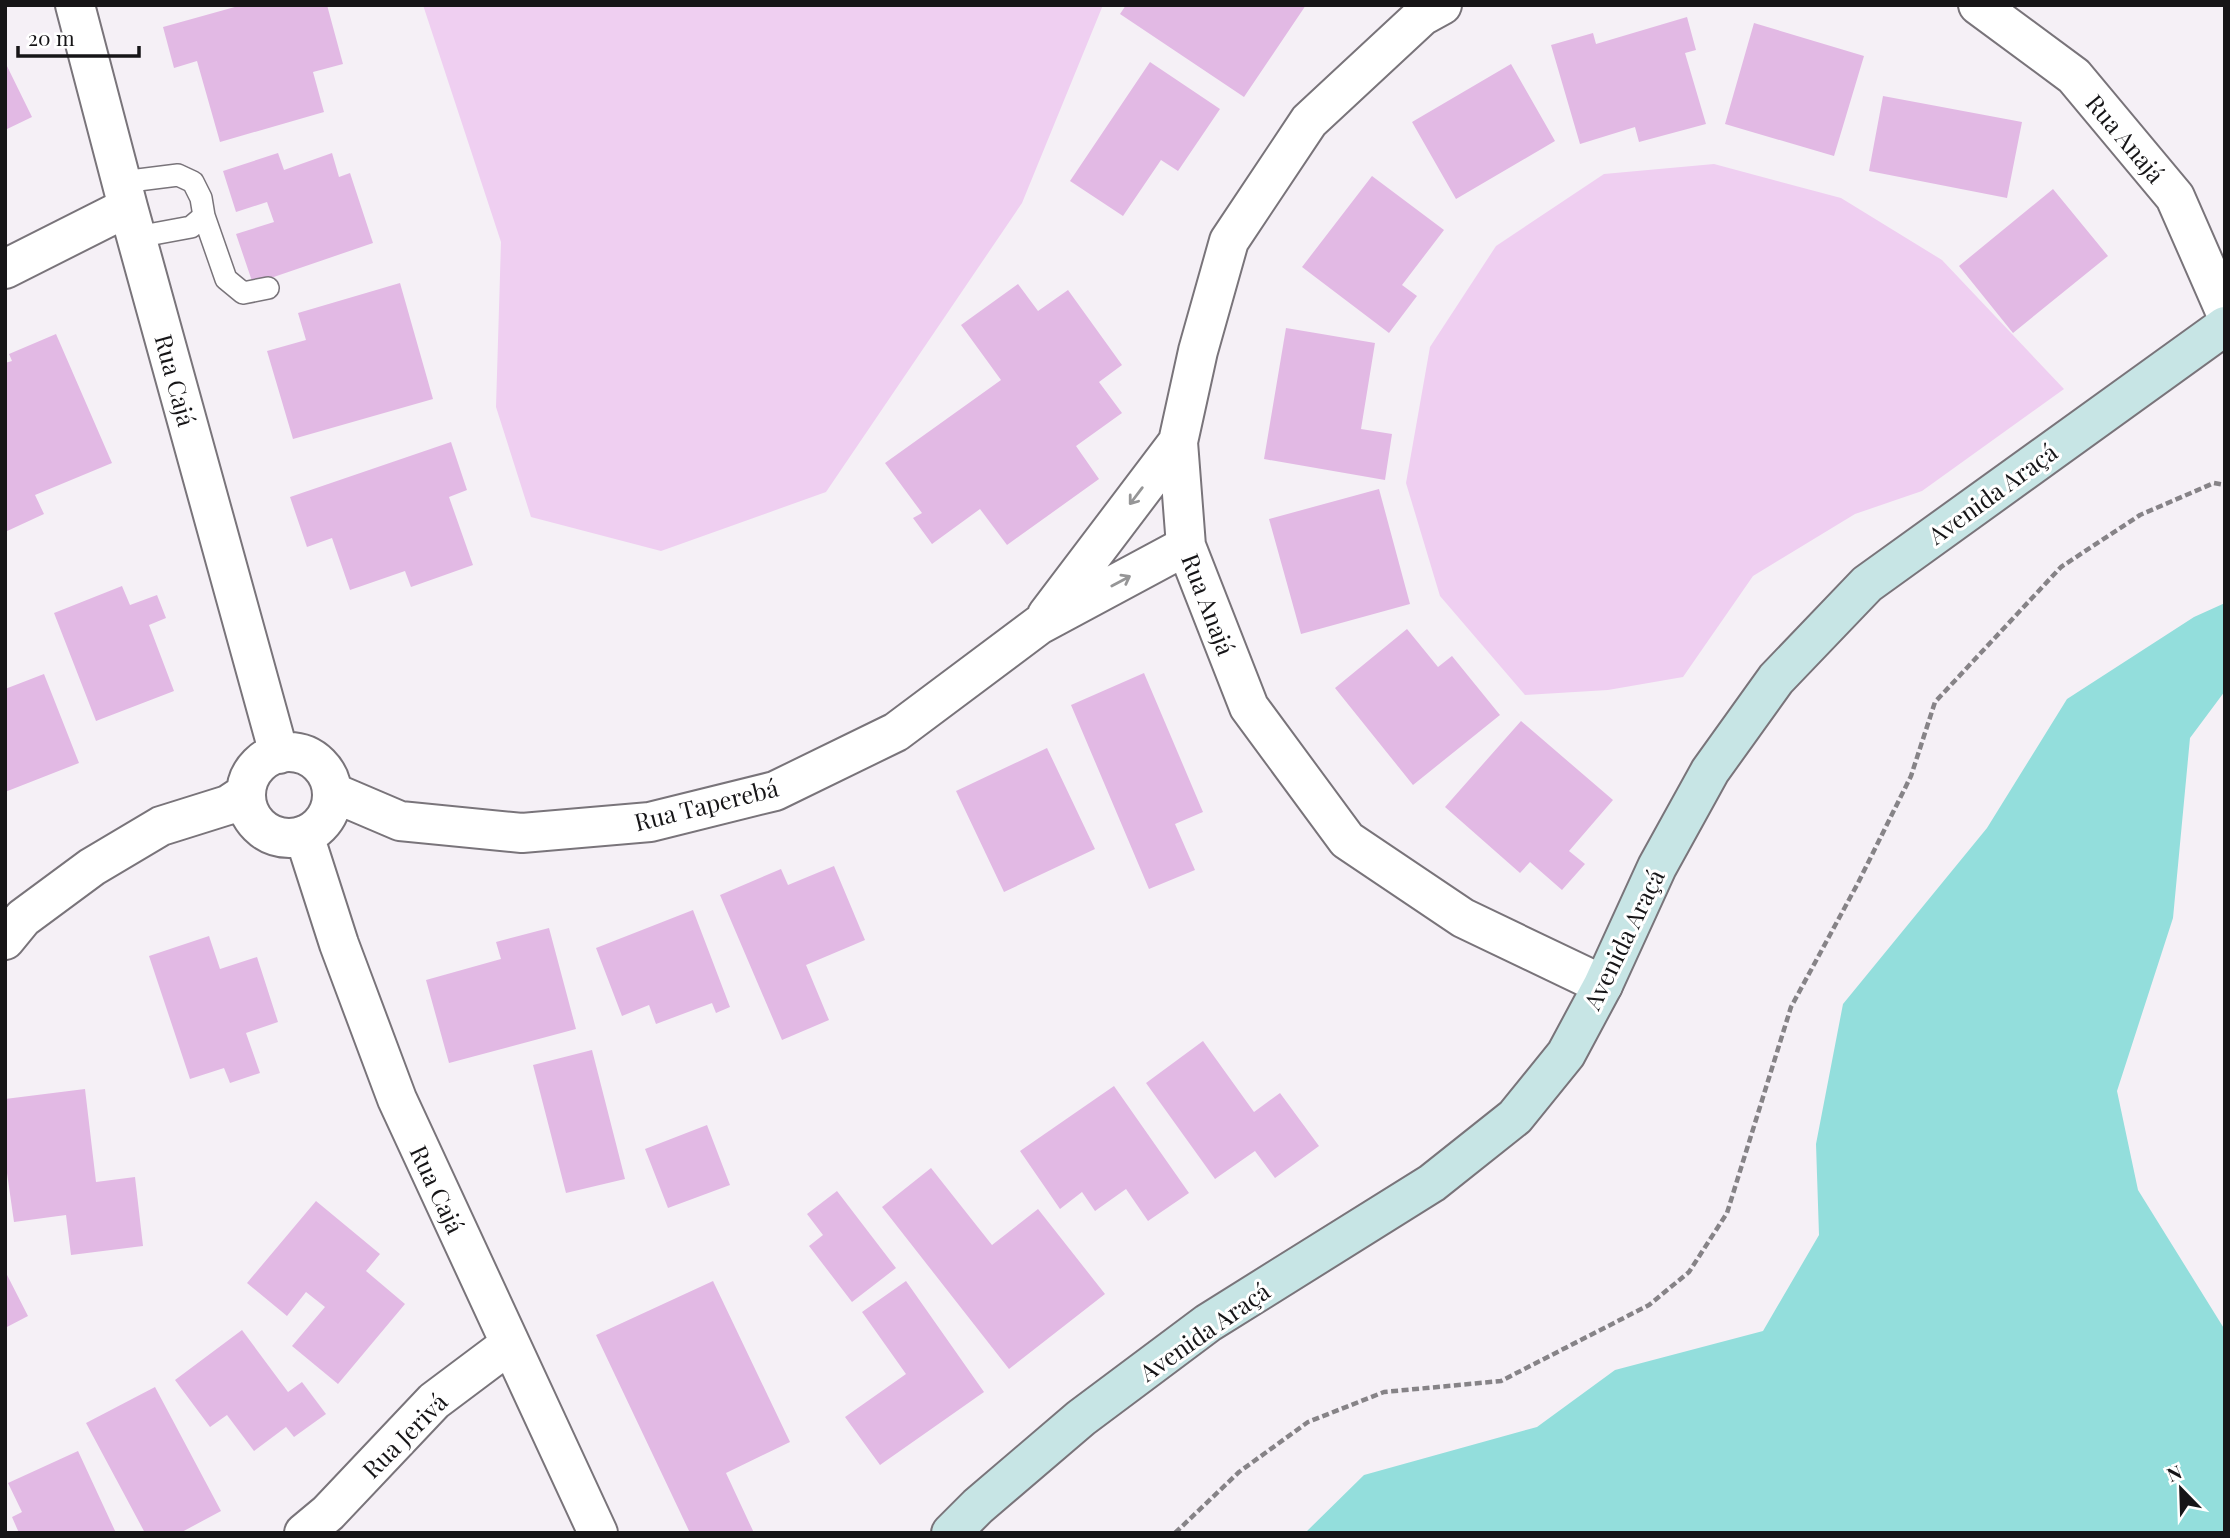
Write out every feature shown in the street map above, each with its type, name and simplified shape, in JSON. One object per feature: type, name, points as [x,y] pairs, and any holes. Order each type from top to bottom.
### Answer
[{"type":"street","name":"Rua Cajá","points":[[75,5],[279,754]]},
{"type":"street","name":"Rua Anajá","points":[[1442,5],[1422,16],[1309,121],[1229,241],[1198,351],[1178,442],[1186,546],[1249,707],[1347,840],[1463,918],[1603,985]]},
{"type":"street","name":"Rua Anajá","points":[[1978,5],[2074,76],[2175,197],[2225,311]]},
{"type":"street","points":[[5,269],[129,209]]},
{"type":"street","name":"Avenida Araçá","points":[[951,1533],[1082,1418],[1208,1323],[1432,1183],[1515,1117],[1566,1055],[1603,985],[1657,867],[1703,783],[1776,679],[1867,584],[2225,326]]},
{"type":"street","name":"Rua Taperebá","points":[[1039,625],[1178,442]]},
{"type":"street","name":"Rua Taperebá","points":[[332,792],[400,821],[522,833],[650,822],[775,791],[897,732],[1039,625],[1186,546]]},
{"type":"street","points":[[294,752],[309,756],[320,765],[329,777],[332,792],[326,819],[304,835],[290,838],[276,836],[264,830],[248,807],[246,793],[249,779],[256,768],[267,759],[294,752]]},
{"type":"street","points":[[5,940],[23,918],[92,867],[161,826],[228,805],[246,793]]},
{"type":"street","name":"Rua Cajá","points":[[304,835],[339,944],[397,1099],[598,1533]]},
{"type":"street","name":"Rua Jerivá","points":[[304,1533],[328,1513],[434,1401],[510,1344]]},
{"type":"lane","points":[[129,209],[178,175],[193,182],[201,198],[204,216],[226,279],[243,293],[268,288]]},
{"type":"lane","points":[[129,209],[191,226],[204,216]]},
{"type":"path","points":[[1175,1533],[1239,1472],[1308,1422],[1384,1392],[1501,1381],[1649,1305],[1689,1272],[1727,1213],[1791,1007],[1858,883],[1911,776],[1935,702],[2061,568],[2140,514],[2214,483],[2225,485]]},
{"type":"shaded area","points":[[423,5],[1103,5],[1022,203],[826,492],[661,551],[531,517],[496,407],[501,242]]},
{"type":"shaded area","points":[[1714,164],[1841,198],[1942,260],[2064,389],[1922,491],[1855,514],[1753,576],[1683,677],[1608,690],[1525,695],[1440,596],[1406,483],[1430,347],[1496,246],[1604,174]]},
{"type":"water","points":[[2225,603],[2225,691],[2190,738],[2173,918],[2117,1091],[2138,1190],[2225,1330],[2225,1533],[1305,1533],[1364,1475],[1537,1427],[1615,1370],[1763,1331],[1819,1235],[1816,1144],[1843,1004],[1987,828],[2067,699],[2194,617]]},
{"type":"building","points":[[242,5],[327,5],[343,64],[313,72],[324,112],[220,142],[197,61],[174,68],[163,27]]},
{"type":"building","points":[[1126,5],[1306,5],[1244,97],[1120,14]]},
{"type":"building","points":[[1687,17],[1696,50],[1685,53],[1706,124],[1639,142],[1635,127],[1580,144],[1551,45],[1593,33],[1596,44]]},
{"type":"building","points":[[1754,23],[1864,56],[1834,156],[1725,124]]},
{"type":"building","points":[[5,62],[32,117],[5,130]]},
{"type":"building","points":[[1150,62],[1220,109],[1178,171],[1161,160],[1123,216],[1070,181]]},
{"type":"building","points":[[1511,64],[1555,141],[1456,199],[1412,122]]},
{"type":"building","points":[[1883,96],[2022,122],[2007,198],[1869,171]]},
{"type":"building","points":[[278,153],[284,170],[332,153],[339,177],[350,173],[373,243],[253,284],[236,234],[274,222],[267,202],[236,212],[223,171]]},
{"type":"building","points":[[1372,176],[1444,230],[1402,285],[1417,296],[1389,333],[1302,267]]},
{"type":"building","points":[[2053,189],[2108,256],[2013,333],[1959,266]]},
{"type":"building","points":[[400,283],[433,399],[293,439],[267,351],[306,340],[298,313]]},
{"type":"building","points":[[1018,284],[1038,311],[1068,290],[1122,365],[1099,382],[1122,413],[1076,446],[1099,479],[1007,545],[980,509],[932,544],[913,518],[922,513],[885,463],[1001,380],[961,325]]},
{"type":"building","points":[[1286,328],[1375,343],[1361,429],[1392,434],[1385,480],[1264,459]]},
{"type":"building","points":[[56,334],[112,463],[35,495],[44,514],[5,532],[5,363],[12,361],[9,354]]},
{"type":"building","points":[[451,442],[467,490],[449,497],[473,565],[411,587],[405,571],[350,590],[332,538],[307,547],[290,497]]},
{"type":"building","points":[[1379,489],[1410,604],[1301,634],[1269,519]]},
{"type":"building","points":[[122,586],[130,605],[157,595],[166,618],[149,625],[174,691],[96,721],[54,613]]},
{"type":"building","points":[[1407,629],[1438,667],[1452,656],[1500,715],[1413,785],[1335,688]]},
{"type":"building","points":[[1144,673],[1203,812],[1175,824],[1195,870],[1149,889],[1071,705]]},
{"type":"building","points":[[44,674],[79,763],[5,792],[5,689]]},
{"type":"building","points":[[1521,721],[1613,800],[1569,851],[1585,864],[1562,890],[1530,862],[1520,873],[1445,807]]},
{"type":"building","points":[[1047,748],[1095,849],[1004,892],[956,791]]},
{"type":"building","points":[[834,866],[865,940],[806,965],[829,1020],[782,1040],[720,895],[781,869],[788,885]]},
{"type":"building","points":[[693,910],[730,1007],[716,1013],[712,1003],[656,1024],[649,1005],[622,1016],[596,948]]},
{"type":"building","points":[[549,928],[576,1029],[449,1063],[426,980],[501,959],[496,942]]},
{"type":"building","points":[[209,936],[220,969],[257,957],[278,1022],[246,1033],[260,1073],[230,1083],[224,1068],[190,1079],[149,956]]},
{"type":"building","points":[[1203,1041],[1254,1112],[1280,1093],[1319,1146],[1275,1178],[1255,1151],[1215,1179],[1146,1083]]},
{"type":"building","points":[[592,1050],[625,1179],[566,1193],[533,1065]]},
{"type":"building","points":[[1114,1086],[1189,1193],[1148,1221],[1126,1189],[1095,1211],[1082,1192],[1060,1209],[1020,1151]]},
{"type":"building","points":[[85,1089],[96,1182],[135,1177],[143,1246],[71,1255],[66,1215],[14,1222],[5,1159],[5,1099]]},
{"type":"building","points":[[707,1125],[730,1185],[668,1208],[645,1149]]},
{"type":"building","points":[[931,1168],[992,1245],[1038,1209],[1105,1294],[1009,1369],[882,1207]]},
{"type":"building","points":[[837,1191],[896,1268],[852,1302],[809,1246],[823,1235],[807,1214]]},
{"type":"building","points":[[316,1201],[380,1254],[366,1271],[405,1304],[338,1384],[292,1346],[325,1307],[306,1292],[287,1316],[247,1283]]},
{"type":"building","points":[[5,1271],[28,1316],[5,1328]]},
{"type":"building","points":[[713,1281],[790,1442],[726,1473],[754,1533],[690,1533],[596,1335]]},
{"type":"building","points":[[906,1281],[984,1392],[880,1465],[845,1417],[906,1374],[862,1312]]},
{"type":"building","points":[[242,1330],[288,1392],[302,1382],[326,1414],[294,1437],[286,1427],[254,1451],[227,1415],[210,1427],[175,1380]]},
{"type":"building","points":[[155,1387],[221,1511],[180,1533],[145,1533],[86,1423]]},
{"type":"building","points":[[78,1451],[116,1533],[19,1533],[12,1517],[22,1512],[8,1483]]}]
